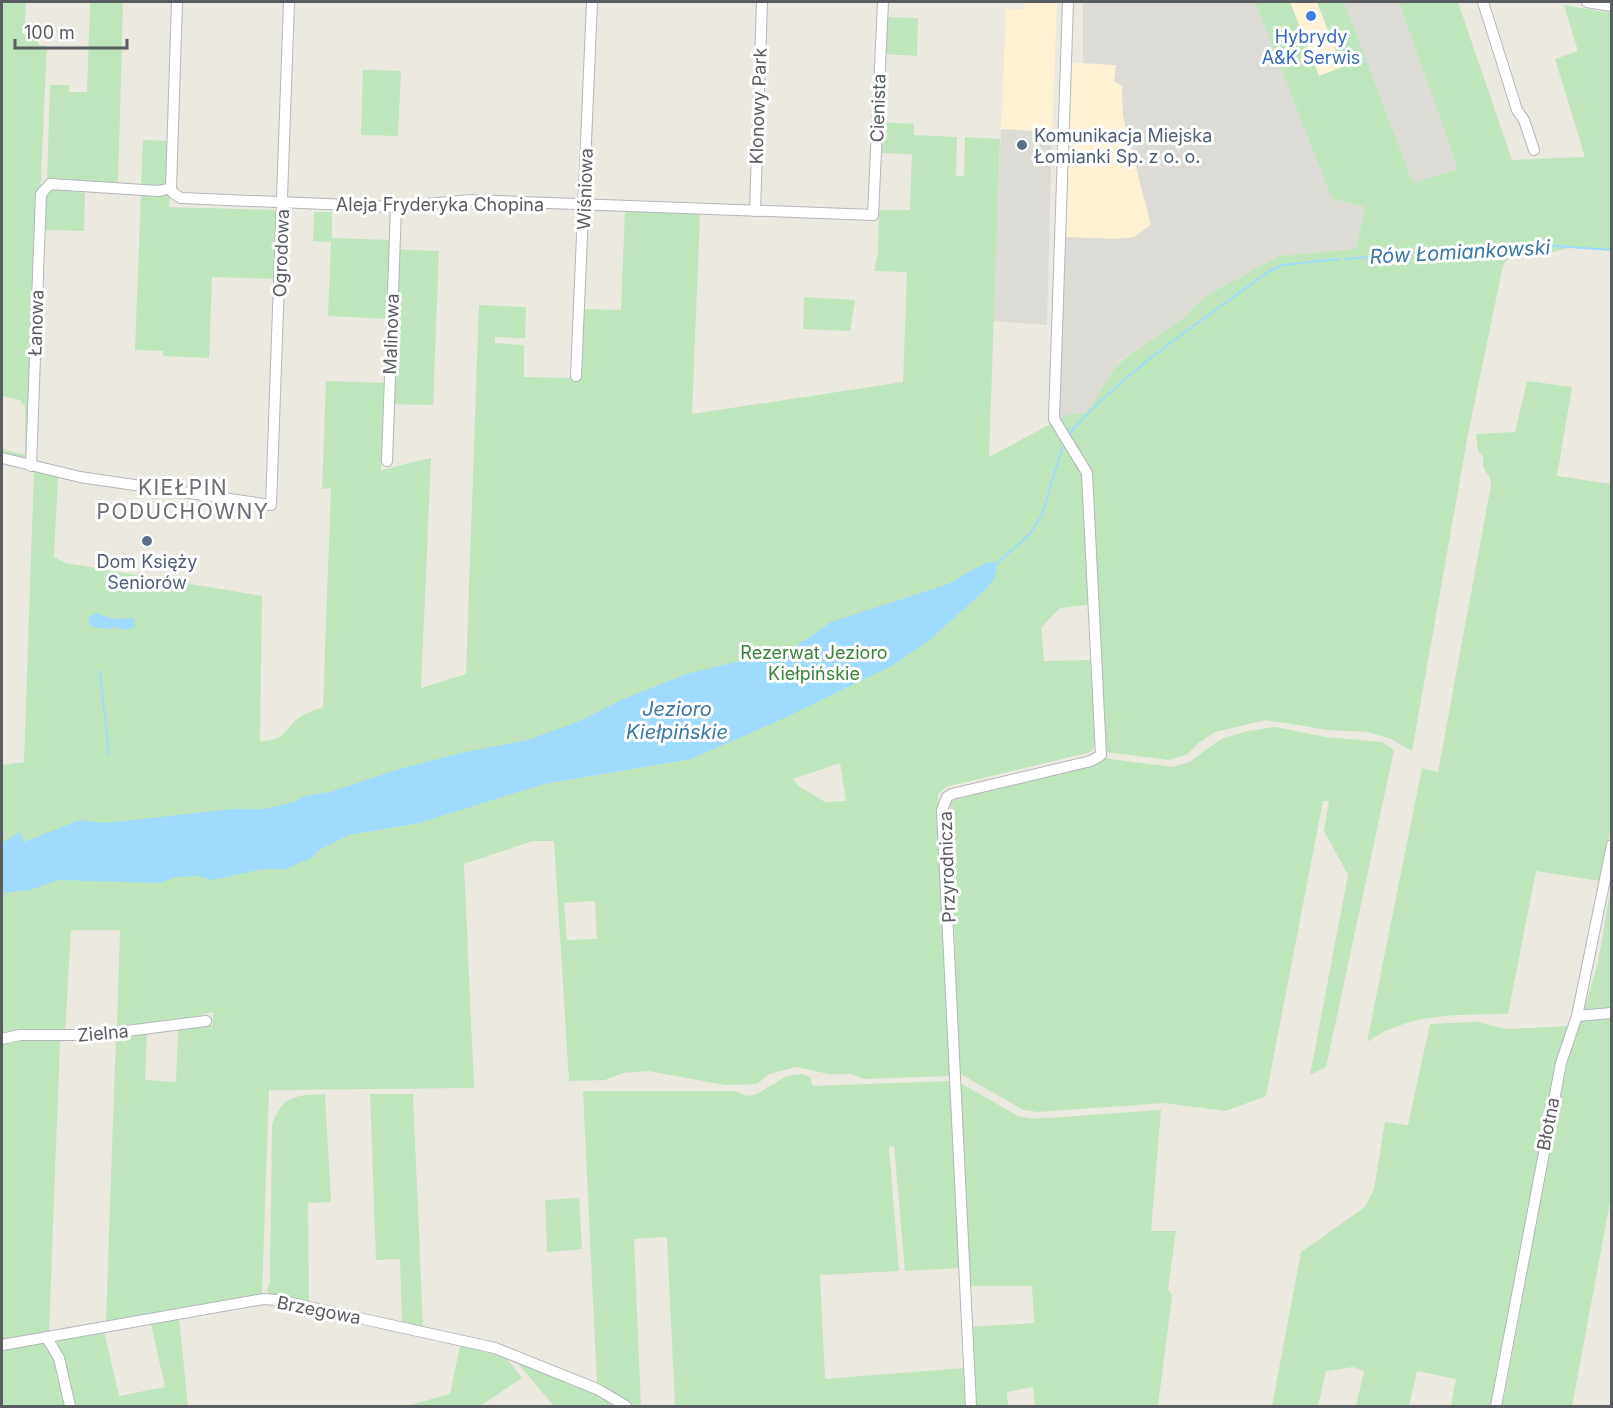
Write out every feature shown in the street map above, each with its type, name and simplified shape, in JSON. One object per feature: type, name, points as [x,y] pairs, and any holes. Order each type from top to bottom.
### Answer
[{"type":"street","points":[[171,188],[177,2]]},
{"type":"street","name":"Ogrodowa","points":[[31,466],[80,477],[272,505],[289,2]]},
{"type":"street","name":"Wiśniowa","points":[[576,376],[592,2]]},
{"type":"street","name":"Klonowy Park","points":[[755,212],[762,2]]},
{"type":"street","name":"Cienista","points":[[873,215],[883,2]]},
{"type":"street","name":"Przyrodnicza","points":[[971,1407],[942,810],[948,797],[952,794],[1091,761],[1101,754],[1087,473],[1054,419],[1068,2]]},
{"type":"street","points":[[1483,2],[1517,110],[1524,120],[1533,150]]},
{"type":"street","points":[[1587,2],[1611,6]]},
{"type":"street","name":"Aleja Fryderyka Chopina","points":[[50,184],[159,191],[171,188],[173,193],[181,198],[396,207],[471,200],[873,215]]},
{"type":"street","name":"Łanowa","points":[[31,466],[40,198],[50,184]]},
{"type":"street","name":"Malinowa","points":[[387,461],[396,207]]},
{"type":"street","points":[[2,458],[31,466]]},
{"type":"street","name":"Błotna","points":[[1496,1407],[1561,1063],[1577,1016],[1611,845]]},
{"type":"street","points":[[1577,1016],[1611,1013]]},
{"type":"street","name":"Zielna","points":[[2,1039],[20,1035],[95,1035],[206,1021]]},
{"type":"street","name":"Brzegowa","points":[[2,1345],[262,1299],[277,1300],[495,1348],[597,1389],[626,1407]]},
{"type":"street","points":[[47,1338],[59,1358],[70,1407]]},
{"type":"shaded area","points":[[1025,2],[1057,2],[1052,132],[1001,129],[1006,8],[1024,10]]},
{"type":"shaded area","points":[[1083,2],[1255,2],[1332,199],[1365,207],[1356,249],[1279,256],[1204,297],[1182,319],[1124,358],[1112,371],[1091,406],[1076,421],[1056,419],[1063,237],[1118,239],[1134,237],[1151,225],[1123,116],[1122,86],[1114,81],[1116,65],[1083,63]]},
{"type":"shaded area","points":[[1290,2],[1317,2],[1343,67],[1318,77]]},
{"type":"shaded area","points":[[1344,2],[1399,2],[1458,169],[1413,183]]},
{"type":"shaded area","points":[[1071,63],[1117,65],[1118,81],[1122,86],[1123,116],[1151,225],[1134,237],[1118,239],[1063,237]]},
{"type":"shaded area","name":"Komunikacja Miejska Łomianki Sp. z o. o.","points":[[1001,129],[1052,132],[1047,325],[993,321]]},
{"type":"green space","points":[[2,2],[26,2],[24,35],[38,35],[38,45],[47,46],[28,456],[25,455],[25,407],[20,400],[2,396]]},
{"type":"green space","points":[[90,2],[123,2],[118,187],[47,180],[50,85],[69,85],[69,92],[87,92]]},
{"type":"green space","name":"Rezerwat Jezioro Kiełpińskie","points":[[1255,2],[1290,2],[1319,76],[1342,67],[1317,2],[1344,2],[1413,183],[1458,169],[1399,2],[1458,2],[1512,160],[1585,157],[1555,59],[1578,51],[1564,5],[1611,13],[1611,251],[1572,247],[1549,253],[1516,247],[1503,266],[1468,434],[1412,751],[1389,738],[1368,732],[1329,730],[1266,720],[1215,732],[1197,744],[1188,754],[1169,760],[1106,752],[1095,570],[1087,580],[1087,605],[1060,608],[1041,628],[1044,661],[1090,660],[1096,744],[1091,752],[946,787],[938,794],[947,937],[950,1076],[863,1079],[852,1074],[829,1074],[796,1067],[769,1074],[757,1084],[725,1085],[648,1071],[623,1073],[605,1080],[569,1081],[554,841],[533,841],[464,864],[474,1088],[269,1090],[262,1295],[106,1323],[116,1034],[147,1031],[145,1080],[176,1082],[178,1028],[213,1025],[213,1012],[177,1022],[117,1027],[120,930],[71,930],[65,1033],[2,1037],[2,765],[24,762],[34,469],[58,475],[54,557],[65,563],[262,596],[260,741],[275,739],[284,734],[303,715],[323,707],[331,488],[322,489],[326,381],[384,383],[381,470],[431,458],[421,688],[466,674],[479,305],[526,307],[525,338],[495,337],[495,343],[524,345],[524,377],[580,378],[583,309],[621,310],[625,211],[700,214],[692,414],[903,382],[907,272],[874,271],[878,254],[879,210],[910,210],[912,154],[879,153],[881,122],[914,124],[914,135],[957,137],[956,176],[964,176],[965,137],[1000,139],[989,457],[1069,414],[1083,414],[1091,406],[1112,371],[1125,358],[1182,319],[1204,297],[1279,256],[1356,249],[1365,207],[1332,199]],"holes":[[[840,763],[846,801],[825,802],[797,785],[793,779]],[[595,901],[597,939],[567,940],[564,903]]]},
{"type":"green space","points":[[885,17],[918,18],[917,56],[883,54]]},
{"type":"green space","points":[[363,70],[401,71],[398,136],[361,135]]},
{"type":"green space","points":[[143,140],[171,141],[170,181],[163,188],[141,188]]},
{"type":"green space","points":[[49,188],[85,193],[84,231],[42,230],[43,195]]},
{"type":"green space","points":[[141,193],[170,195],[169,207],[277,210],[274,279],[212,277],[209,358],[163,356],[163,351],[135,350]]},
{"type":"green space","points":[[314,212],[332,212],[332,238],[390,240],[387,319],[328,316],[331,242],[313,241]]},
{"type":"green space","points":[[395,249],[439,251],[433,405],[390,404]]},
{"type":"green space","points":[[804,297],[855,300],[850,331],[803,329]]},
{"type":"green space","points":[[1527,381],[1572,387],[1557,476],[1611,484],[1612,821],[1600,881],[1536,871],[1508,1014],[1453,1015],[1417,1020],[1383,1032],[1367,1042],[1422,768],[1438,772],[1491,485],[1490,478],[1483,467],[1483,457],[1478,450],[1476,434],[1515,432]]},
{"type":"green space","points":[[2,449],[25,455],[24,461],[2,455]]},
{"type":"green space","points":[[1276,727],[1325,737],[1382,742],[1394,750],[1326,1067],[1310,1075],[1348,875],[1324,831],[1329,801],[1323,801],[1266,1096],[1226,1111],[1164,1103],[1038,1112],[1023,1110],[959,1073],[950,801],[1103,758],[1172,767],[1189,762],[1221,739],[1248,731]]},
{"type":"green space","points":[[1611,885],[1611,1009],[1584,1010],[1598,963]]},
{"type":"green space","points":[[1611,1015],[1611,1197],[1572,1406],[1502,1406],[1520,1314],[1514,1314],[1563,1065],[1578,1017]]},
{"type":"green space","points":[[1479,1022],[1505,1029],[1572,1026],[1552,1080],[1492,1406],[1451,1406],[1456,1379],[1417,1371],[1409,1406],[1356,1406],[1364,1371],[1353,1367],[1326,1371],[1318,1406],[1272,1406],[1301,1252],[1365,1207],[1374,1189],[1385,1122],[1408,1125],[1430,1024]]},
{"type":"green space","points":[[41,1038],[60,1040],[49,1333],[2,1340],[2,1044]]},
{"type":"green space","points":[[803,1074],[810,1077],[813,1086],[950,1081],[961,1268],[905,1271],[894,1146],[889,1147],[899,1271],[820,1275],[825,1379],[963,1368],[965,1406],[675,1406],[667,1237],[634,1239],[641,1406],[636,1406],[597,1386],[583,1091],[735,1091],[747,1096],[755,1095],[787,1076]]},
{"type":"green space","points":[[960,1083],[1020,1117],[1033,1119],[1161,1110],[1151,1231],[1176,1231],[1168,1289],[1172,1296],[1158,1406],[1035,1406],[1033,1387],[1007,1392],[1008,1406],[974,1406],[971,1327],[1034,1323],[1032,1286],[969,1286]]},
{"type":"green space","points":[[325,1094],[331,1202],[308,1203],[309,1302],[270,1294],[267,1290],[270,1281],[272,1125],[281,1107],[291,1099]]},
{"type":"green space","points":[[370,1094],[413,1094],[423,1328],[402,1324],[400,1259],[376,1260]]},
{"type":"green space","points":[[579,1198],[582,1249],[547,1252],[545,1200]]},
{"type":"green space","points":[[179,1319],[188,1406],[71,1406],[57,1340],[104,1331],[119,1396],[165,1387],[151,1324]]},
{"type":"green space","points":[[45,1341],[51,1347],[68,1406],[2,1406],[2,1348]]},
{"type":"green space","points":[[460,1346],[503,1354],[522,1378],[480,1406],[406,1406],[450,1394]]},
{"type":"green space","points":[[512,1357],[620,1406],[554,1406]]},
{"type":"water","name":"Jezioro Kiełpińskie","points":[[994,562],[997,568],[994,579],[985,590],[928,641],[891,666],[778,721],[691,759],[544,784],[419,823],[349,835],[319,850],[311,858],[286,869],[263,869],[212,880],[198,876],[178,877],[158,883],[58,880],[30,890],[2,893],[2,843],[20,832],[24,842],[79,820],[106,823],[232,809],[265,809],[294,802],[304,796],[330,792],[402,768],[465,752],[528,740],[582,720],[623,699],[687,674],[793,648],[831,622],[948,584],[985,563]]},
{"type":"water","points":[[96,613],[114,619],[133,618],[135,627],[125,630],[116,627],[108,629],[91,627],[88,618]]},
{"type":"waterway","name":"Rów Łomiankowski","points":[[1345,259],[1527,244],[1612,250]]},
{"type":"waterway","name":"Rów Łomiankowski","points":[[1069,434],[1114,388],[1268,272],[1283,265],[1339,259]]},
{"type":"waterway","name":"Rów Łomiankowski","points":[[995,565],[1029,535],[1042,515],[1062,448]]},
{"type":"waterway","points":[[100,671],[109,755]]},
{"type":"place","name":"Hybrydy A&K Serwis","points":[[1311,16]]},
{"type":"place","name":"Komunikacja Miejska Łomianki Sp. z o. o.","points":[[1022,145]]},
{"type":"place","name":"Dom Księży Seniorów","points":[[147,541]]},
{"type":"district","name":"KIEŁPIN PODUCHOWNY","points":[[183,499]]}]
